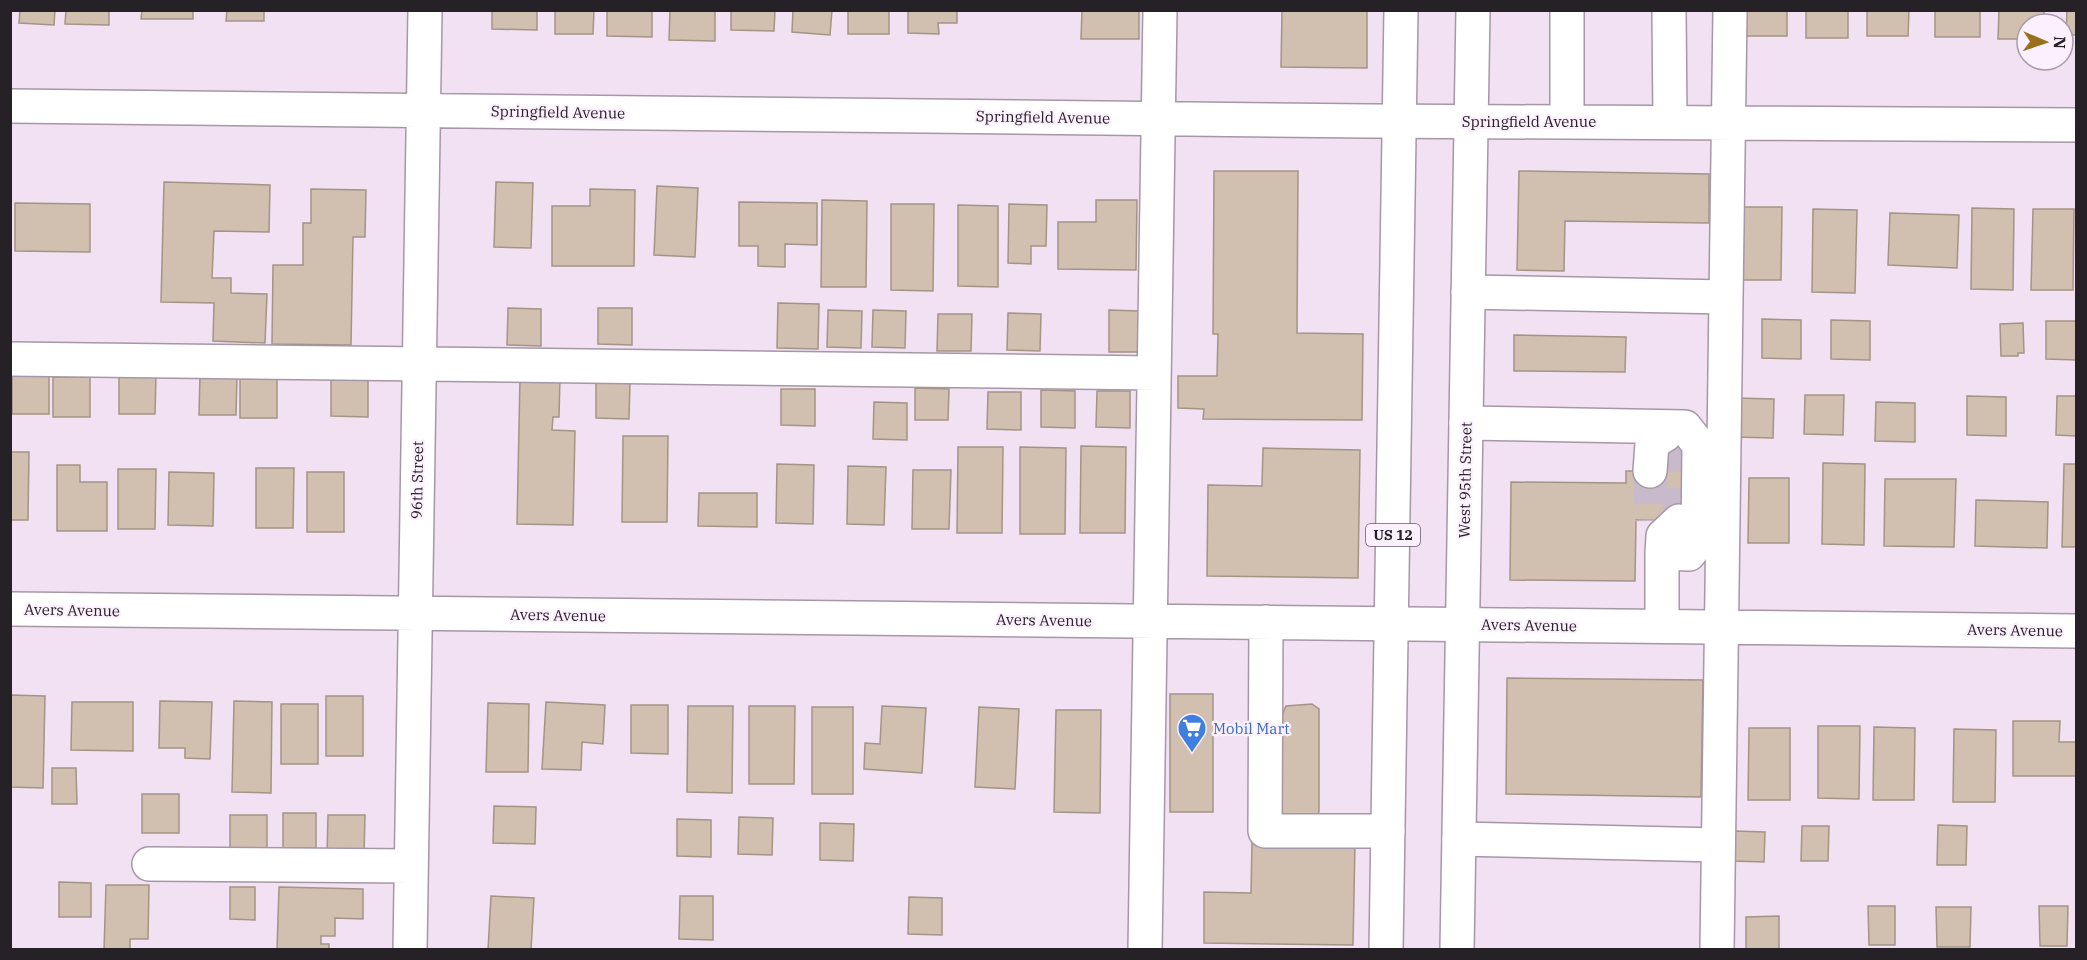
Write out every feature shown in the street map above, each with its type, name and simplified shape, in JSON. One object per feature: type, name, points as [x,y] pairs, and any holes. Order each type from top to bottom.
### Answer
[{"type":"street","name":"96th Street","points":[[410,950],[425,10]]},
{"type":"street","points":[[1145,950],[1160,10]]},
{"type":"street","name":"US 12","points":[[1386,950],[1401,10]]},
{"type":"street","name":"West 95th Street","points":[[1457,950],[1473,10]]},
{"type":"street","points":[[1567,10],[1567,122]]},
{"type":"street","points":[[1669,10],[1670,122]]},
{"type":"street","points":[[1717,950],[1730,10]]},
{"type":"street","name":"Springfield Avenue","points":[[10,106],[1158,119],[2076,124]]},
{"type":"street","points":[[1468,292],[1726,297]]},
{"type":"street","points":[[10,359],[1154,373]]},
{"type":"street","points":[[1466,423],[1670,436]]},
{"type":"street","points":[[1650,471],[1652,443],[1685,427],[1699,445],[1698,543],[1689,554],[1663,533],[1662,626]]},
{"type":"street","name":"Avers Avenue","points":[[10,609],[2076,631]]},
{"type":"street","points":[[1266,622],[1265,831],[1388,831]]},
{"type":"street","points":[[1459,839],[1718,845]]},
{"type":"street","points":[[149,864],[411,866]]},
{"type":"building","points":[[20,10],[55,10],[54,25],[19,23]]},
{"type":"building","points":[[66,10],[109,10],[109,25],[65,24]]},
{"type":"building","points":[[142,10],[193,10],[193,19],[141,19]]},
{"type":"building","points":[[227,10],[264,10],[264,21],[226,21]]},
{"type":"building","points":[[492,10],[537,10],[537,30],[492,29]]},
{"type":"building","points":[[555,10],[594,10],[593,34],[555,34]]},
{"type":"building","points":[[607,10],[652,10],[652,37],[607,36]]},
{"type":"building","points":[[670,10],[715,10],[715,41],[669,40]]},
{"type":"building","points":[[731,10],[775,10],[774,31],[731,30]]},
{"type":"building","points":[[793,10],[832,10],[830,35],[792,32]]},
{"type":"building","points":[[848,10],[889,10],[889,34],[848,34]]},
{"type":"building","points":[[908,10],[957,10],[957,23],[938,23],[939,34],[908,33]]},
{"type":"building","points":[[1082,10],[1139,10],[1139,39],[1081,39]]},
{"type":"building","points":[[1282,10],[1367,10],[1367,68],[1281,67]]},
{"type":"building","points":[[1745,10],[1787,10],[1787,36],[1745,36]]},
{"type":"building","points":[[1806,10],[1848,10],[1848,38],[1806,38]]},
{"type":"building","points":[[1867,10],[1909,10],[1908,36],[1867,36]]},
{"type":"building","points":[[1935,10],[1980,10],[1980,37],[1935,37]]},
{"type":"building","points":[[1999,10],[2044,10],[2044,12],[2015,12],[2015,39],[1998,39]]},
{"type":"building","points":[[2067,10],[2076,10],[2076,35],[2075,12],[2067,12]]},
{"type":"building","points":[[1214,171],[1298,171],[1297,333],[1363,334],[1362,420],[1203,419],[1204,409],[1178,408],[1178,376],[1217,376],[1218,334],[1213,334]]},
{"type":"building","points":[[1519,171],[1709,174],[1709,223],[1565,221],[1564,271],[1517,270]]},
{"type":"building","points":[[164,182],[270,185],[269,232],[214,231],[212,278],[231,278],[231,293],[267,294],[265,343],[213,341],[214,303],[161,302]]},
{"type":"building","points":[[496,182],[533,183],[531,248],[494,247]]},
{"type":"building","points":[[657,186],[698,188],[695,257],[654,255]]},
{"type":"building","points":[[311,189],[366,190],[365,237],[353,237],[351,345],[272,344],[273,265],[303,265],[303,223],[311,223]]},
{"type":"building","points":[[590,189],[635,190],[634,266],[552,266],[552,206],[590,206]]},
{"type":"building","points":[[822,200],[867,201],[866,287],[821,287]]},
{"type":"building","points":[[1096,200],[1137,200],[1136,270],[1058,269],[1058,222],[1096,222]]},
{"type":"building","points":[[739,202],[817,203],[817,245],[785,244],[785,267],[758,266],[758,246],[739,246]]},
{"type":"building","points":[[15,203],[90,204],[90,252],[15,251]]},
{"type":"building","points":[[891,204],[934,204],[933,291],[891,290]]},
{"type":"building","points":[[1009,204],[1047,205],[1046,246],[1031,246],[1031,264],[1008,263]]},
{"type":"building","points":[[958,205],[998,206],[998,287],[958,286]]},
{"type":"building","points":[[1742,207],[1782,207],[1781,280],[1741,280]]},
{"type":"building","points":[[1972,208],[2014,209],[2013,290],[1971,289]]},
{"type":"building","points":[[1813,209],[1857,210],[1855,293],[1812,292]]},
{"type":"building","points":[[2033,209],[2074,209],[2073,290],[2031,290]]},
{"type":"building","points":[[1890,213],[1959,215],[1957,268],[1888,265]]},
{"type":"building","points":[[778,303],[819,304],[818,349],[777,348]]},
{"type":"building","points":[[508,308],[541,309],[541,346],[507,345]]},
{"type":"building","points":[[598,308],[632,308],[632,345],[598,344]]},
{"type":"building","points":[[828,310],[862,311],[861,348],[827,347]]},
{"type":"building","points":[[873,310],[906,311],[905,348],[872,347]]},
{"type":"building","points":[[1109,310],[1139,311],[1139,352],[1109,352]]},
{"type":"building","points":[[1008,313],[1041,314],[1040,351],[1007,350]]},
{"type":"building","points":[[938,314],[972,314],[971,351],[937,351]]},
{"type":"building","points":[[1762,319],[1801,320],[1801,359],[1762,358]]},
{"type":"building","points":[[1831,320],[1870,321],[1870,360],[1831,359]]},
{"type":"building","points":[[2046,321],[2076,321],[2076,360],[2046,359]]},
{"type":"building","points":[[2023,323],[2024,353],[2018,353],[2018,356],[2001,356],[2000,324]]},
{"type":"building","points":[[1514,335],[1626,337],[1625,372],[1514,371]]},
{"type":"building","points":[[12,374],[49,374],[49,414],[12,414]]},
{"type":"building","points":[[119,375],[156,375],[155,414],[119,414]]},
{"type":"building","points":[[200,375],[237,375],[236,415],[199,415]]},
{"type":"building","points":[[53,377],[90,377],[90,417],[53,417]]},
{"type":"building","points":[[331,377],[368,378],[368,417],[331,416]]},
{"type":"building","points":[[520,378],[560,378],[559,417],[553,417],[552,430],[575,431],[573,525],[517,524]]},
{"type":"building","points":[[240,379],[277,379],[277,418],[240,418]]},
{"type":"building","points":[[596,381],[630,382],[629,419],[596,418]]},
{"type":"building","points":[[915,388],[949,389],[948,420],[915,420]]},
{"type":"building","points":[[781,389],[815,389],[815,426],[781,425]]},
{"type":"building","points":[[1041,390],[1075,391],[1075,428],[1041,427]]},
{"type":"building","points":[[1097,391],[1130,391],[1130,428],[1096,427]]},
{"type":"building","points":[[988,392],[1021,392],[1021,430],[987,429]]},
{"type":"building","points":[[1805,395],[1844,395],[1843,435],[1804,434]]},
{"type":"building","points":[[1967,396],[2006,397],[2006,436],[1967,435]]},
{"type":"building","points":[[2057,396],[2076,396],[2076,436],[2056,435]]},
{"type":"building","points":[[1735,398],[1774,399],[1773,438],[1734,437]]},
{"type":"building","points":[[874,402],[907,403],[907,440],[873,439]]},
{"type":"building","points":[[1876,402],[1915,403],[1915,442],[1875,441]]},
{"type":"building","points":[[623,436],[668,436],[667,522],[622,522]]},
{"type":"building","points":[[1081,446],[1126,447],[1125,533],[1080,533]]},
{"type":"building","points":[[1660,446],[1688,446],[1688,521],[1636,520],[1635,581],[1510,580],[1511,482],[1626,483],[1626,471],[1660,471]]},
{"type":"building","points":[[958,447],[1003,447],[1002,533],[957,533]]},
{"type":"building","points":[[1020,447],[1066,448],[1065,534],[1020,534]]},
{"type":"building","points":[[1263,448],[1360,450],[1358,578],[1207,576],[1208,485],[1262,486]]},
{"type":"building","points":[[10,452],[29,452],[28,520],[10,520]]},
{"type":"building","points":[[1823,463],[1865,464],[1864,545],[1822,544]]},
{"type":"building","points":[[777,464],[814,465],[813,524],[776,523]]},
{"type":"building","points":[[2064,464],[2076,464],[2076,547],[2062,547]]},
{"type":"building","points":[[57,465],[80,465],[80,482],[107,482],[107,531],[57,531]]},
{"type":"building","points":[[848,466],[886,467],[884,525],[847,524]]},
{"type":"building","points":[[256,468],[294,468],[293,528],[256,528]]},
{"type":"building","points":[[118,469],[156,469],[155,529],[118,529]]},
{"type":"building","points":[[913,470],[951,470],[949,529],[912,529]]},
{"type":"building","points":[[169,472],[214,473],[213,526],[168,525]]},
{"type":"building","points":[[307,472],[344,472],[344,532],[307,532]]},
{"type":"building","points":[[1749,478],[1789,478],[1789,543],[1748,543]]},
{"type":"building","points":[[1885,479],[1956,479],[1954,547],[1884,546]]},
{"type":"building","points":[[699,493],[757,493],[757,527],[698,526]]},
{"type":"building","points":[[1976,500],[2048,502],[2047,548],[1975,546]]},
{"type":"building","points":[[1507,678],[1703,680],[1701,797],[1506,794]]},
{"type":"building","name":"Mobil Mart","points":[[1170,694],[1213,694],[1213,812],[1170,812]]},
{"type":"building","points":[[10,695],[45,696],[43,788],[10,787]]},
{"type":"building","points":[[326,696],[363,696],[363,756],[326,756]]},
{"type":"building","points":[[160,701],[212,702],[210,759],[185,758],[185,748],[159,748]]},
{"type":"building","points":[[234,701],[272,702],[271,793],[232,792]]},
{"type":"building","points":[[72,702],[133,702],[133,751],[71,750]]},
{"type":"building","points":[[546,702],[605,705],[603,744],[582,742],[581,770],[542,769]]},
{"type":"building","points":[[488,703],[529,704],[528,772],[486,772]]},
{"type":"building","points":[[281,704],[318,704],[318,764],[281,764]]},
{"type":"building","points":[[1312,704],[1319,709],[1319,812],[1311,821],[1280,815],[1282,715],[1286,706]]},
{"type":"building","points":[[631,705],[668,705],[668,754],[631,753]]},
{"type":"building","points":[[688,706],[733,706],[732,793],[687,792]]},
{"type":"building","points":[[749,706],[795,706],[794,784],[749,784]]},
{"type":"building","points":[[882,706],[926,708],[922,773],[864,769],[865,743],[880,744]]},
{"type":"building","points":[[812,707],[853,707],[853,794],[812,794]]},
{"type":"building","points":[[979,707],[1019,709],[1015,789],[975,787]]},
{"type":"building","points":[[1056,710],[1101,710],[1100,813],[1054,812]]},
{"type":"building","points":[[2013,721],[2060,721],[2059,742],[2076,742],[2076,776],[2013,776]]},
{"type":"building","points":[[1818,726],[1860,726],[1859,799],[1818,798]]},
{"type":"building","points":[[1874,727],[1915,728],[1914,800],[1873,800]]},
{"type":"building","points":[[1749,728],[1790,728],[1790,800],[1748,800]]},
{"type":"building","points":[[1954,729],[1996,730],[1995,802],[1953,802]]},
{"type":"building","points":[[52,768],[76,768],[77,804],[52,804]]},
{"type":"building","points":[[142,794],[179,794],[179,833],[142,833]]},
{"type":"building","points":[[494,806],[536,807],[535,844],[493,843]]},
{"type":"building","points":[[283,813],[316,813],[316,848],[283,848]]},
{"type":"building","points":[[230,815],[267,815],[267,855],[230,854]]},
{"type":"building","points":[[328,815],[365,815],[364,855],[327,855]]},
{"type":"building","points":[[739,817],[773,818],[772,855],[738,854]]},
{"type":"building","points":[[677,819],[711,820],[711,857],[677,856]]},
{"type":"building","points":[[820,823],[854,824],[853,861],[820,860]]},
{"type":"building","points":[[1938,825],[1967,826],[1966,865],[1937,865]]},
{"type":"building","points":[[1802,826],[1829,826],[1828,861],[1801,861]]},
{"type":"building","points":[[1734,831],[1765,832],[1764,862],[1733,861]]},
{"type":"building","points":[[1252,842],[1355,843],[1353,945],[1204,943],[1204,892],[1251,893]]},
{"type":"building","points":[[59,882],[91,883],[91,917],[59,917]]},
{"type":"building","points":[[106,885],[149,885],[148,939],[130,939],[130,950],[104,950]]},
{"type":"building","points":[[230,887],[255,887],[255,920],[230,919]]},
{"type":"building","points":[[279,887],[363,889],[363,919],[335,918],[335,936],[321,936],[321,944],[329,944],[329,950],[277,950]]},
{"type":"building","points":[[491,896],[534,898],[531,950],[488,950]]},
{"type":"building","points":[[680,896],[713,896],[713,940],[679,939]]},
{"type":"building","points":[[909,897],[942,898],[942,935],[908,934]]},
{"type":"building","points":[[1868,906],[1895,906],[1895,945],[1869,945]]},
{"type":"building","points":[[2039,906],[2068,906],[2067,946],[2040,946]]},
{"type":"building","points":[[1936,907],[1971,907],[1970,947],[1937,947]]},
{"type":"building","points":[[1779,916],[1779,950],[1746,950],[1746,917]]},
{"type":"tunnel","points":[[1679,521],[1680,445]]},
{"type":"tunnel","points":[[1650,471],[1651,521]]},
{"type":"place","name":"Mobil Mart","points":[[1192,754]]}]
